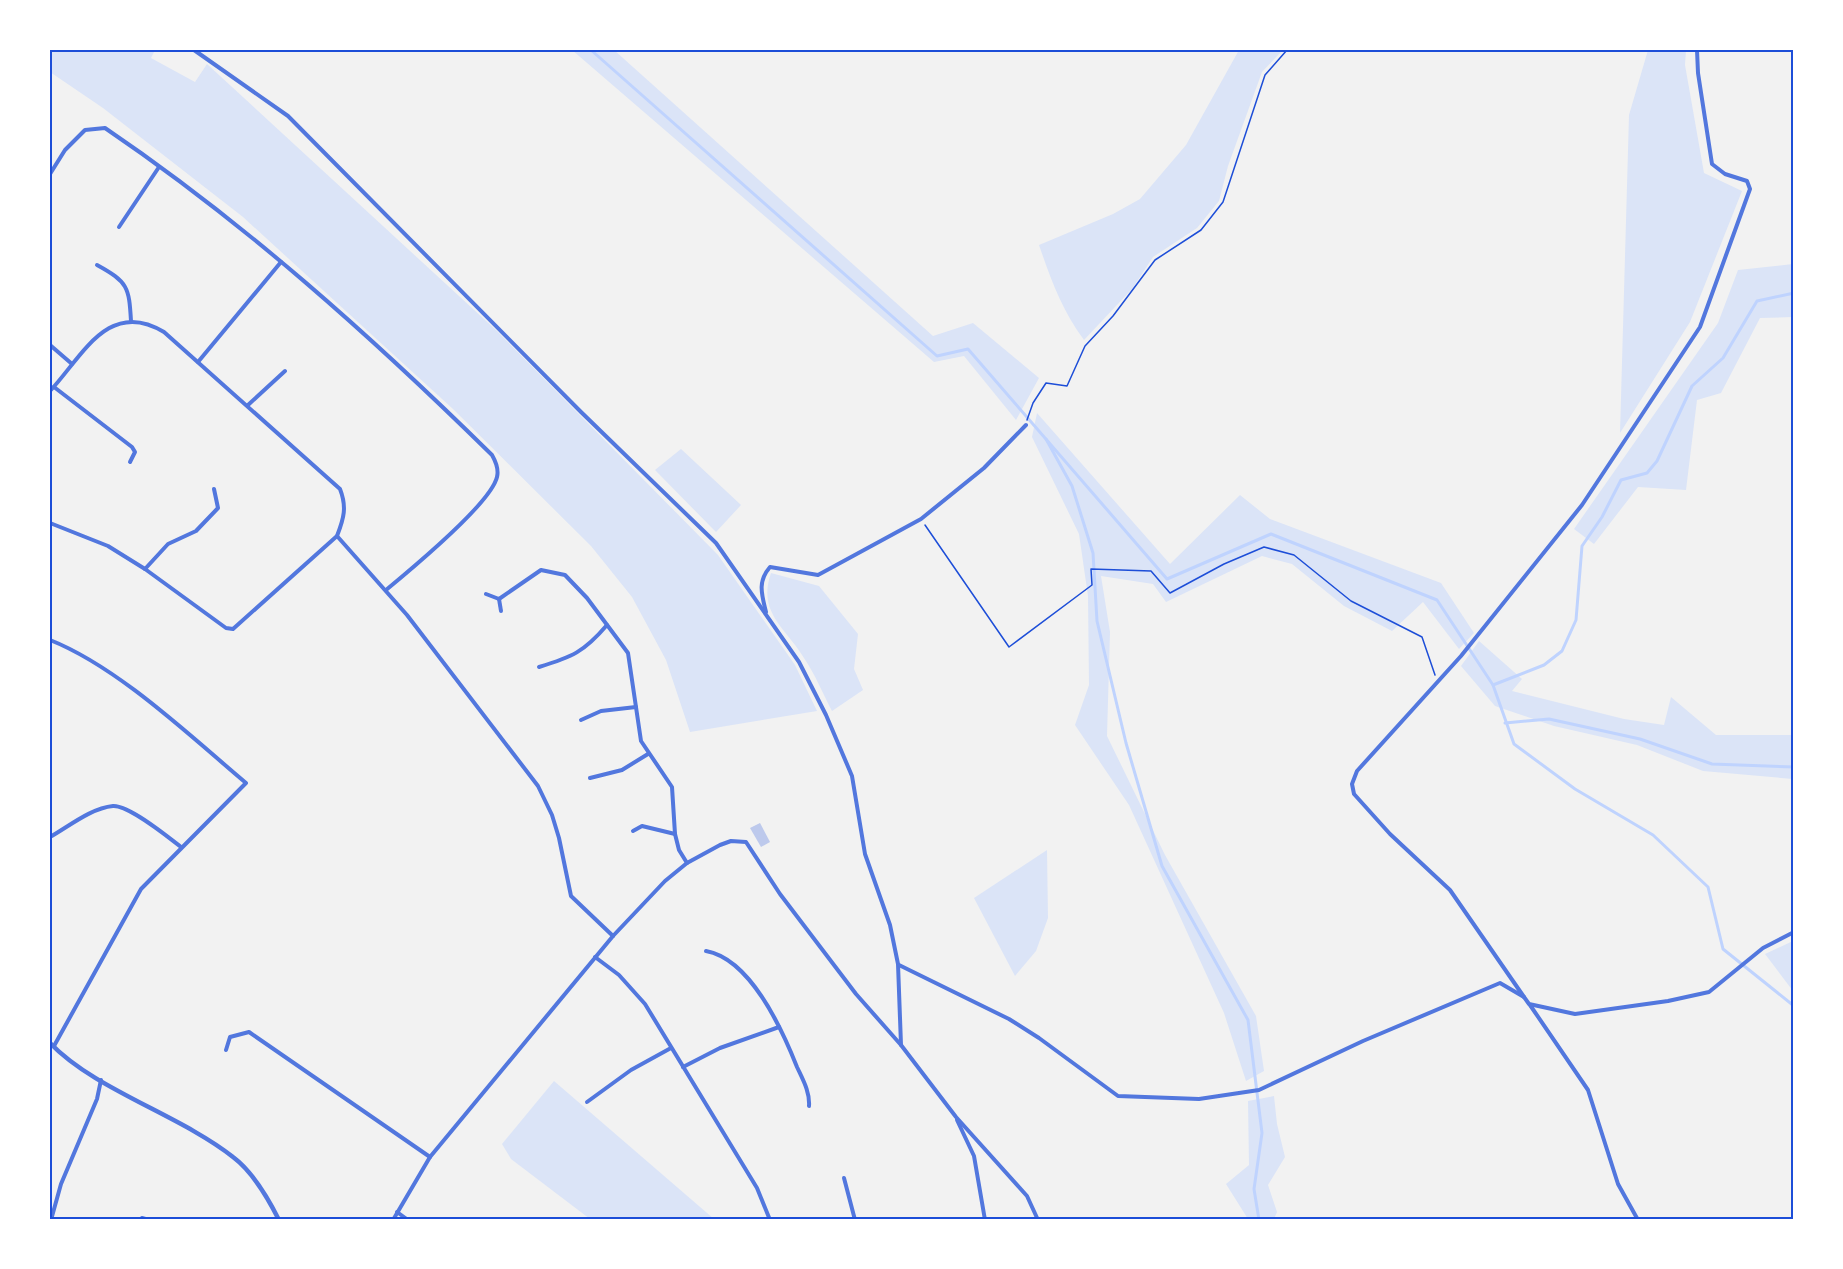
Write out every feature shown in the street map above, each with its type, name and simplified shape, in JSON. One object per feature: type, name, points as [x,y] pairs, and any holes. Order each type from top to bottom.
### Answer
[{"type":"street","points":[[194,50],[288,116],[581,412],[716,543],[799,662],[826,715],[852,776],[865,854],[890,925],[898,964],[901,1045]]},
{"type":"street","points":[[1638,1220],[1618,1184],[1588,1090],[1450,890],[1390,834],[1354,794],[1352,784],[1357,771],[1438,684],[1582,505],[1700,327],[1750,189],[1747,181],[1725,174],[1712,164],[1698,73],[1697,50]]},
{"type":"street","points":[[50,174],[65,150],[85,130],[105,128],[189,187],[281,262],[448,411],[492,455],[497,466],[497,477],[491,491],[441,541],[386,590]]},
{"type":"street","points":[[119,227],[159,167]]},
{"type":"street","points":[[198,362],[281,262]]},
{"type":"street","points":[[97,265],[117,276],[127,287],[131,321]]},
{"type":"street","points":[[50,391],[103,332],[131,321],[152,325],[164,332],[248,405],[340,489],[345,502],[345,515],[337,536],[233,628],[226,628],[145,569],[108,546],[50,523]]},
{"type":"street","points":[[50,345],[72,364]]},
{"type":"street","points":[[248,405],[285,371]]},
{"type":"street","points":[[54,387],[129,444],[135,452],[129,462]]},
{"type":"street","points":[[767,616],[761,588],[762,577],[770,567],[818,575],[921,519],[984,468],[1026,425]]},
{"type":"street","points":[[145,569],[168,544],[196,531],[218,508],[214,489]]},
{"type":"street","points":[[337,536],[386,590],[538,786],[552,814],[571,896],[613,936]]},
{"type":"street","points":[[499,599],[541,570],[565,575],[587,598],[628,653],[641,741],[672,787],[675,834],[679,850],[687,863]]},
{"type":"street","points":[[486,594],[499,599]]},
{"type":"street","points":[[499,599],[501,611]]},
{"type":"street","points":[[538,667],[573,657],[589,645],[607,624]]},
{"type":"street","points":[[50,640],[74,649],[131,688],[246,783],[141,889],[51,1045],[101,1079],[235,1157],[266,1196],[279,1220]]},
{"type":"street","points":[[580,720],[602,711],[636,707]]},
{"type":"street","points":[[590,778],[622,770],[648,754]]},
{"type":"street","points":[[50,837],[91,813],[113,806],[128,810],[181,847]]},
{"type":"street","points":[[633,831],[642,826],[675,834]]},
{"type":"street","points":[[393,1220],[430,1157],[552,1006],[613,936],[665,881],[687,863],[731,841],[746,842],[780,894],[842,976],[901,1045],[956,1117],[1027,1196],[1038,1220]]},
{"type":"street","points":[[1529,1004],[1575,1014],[1668,1001],[1709,992],[1763,948],[1794,932]]},
{"type":"street","points":[[706,951],[724,958],[753,984],[779,1027],[809,1096],[809,1106]]},
{"type":"street","points":[[596,957],[619,975],[645,1004],[757,1188],[770,1220]]},
{"type":"street","points":[[898,964],[1009,1019],[1118,1096],[1199,1100],[1259,1090],[1363,1041],[1500,983],[1507,973]]},
{"type":"street","points":[[1500,983],[1524,997]]},
{"type":"street","points":[[683,1067],[720,1048],[779,1027]]},
{"type":"street","points":[[226,1050],[230,1037],[249,1032],[430,1157]]},
{"type":"street","points":[[587,1102],[631,1070],[671,1047]]},
{"type":"street","points":[[51,1220],[61,1184],[98,1099],[101,1079]]},
{"type":"street","points":[[956,1117],[974,1155],[985,1220]]},
{"type":"street","points":[[844,1178],[855,1220]]},
{"type":"street","points":[[397,1212],[408,1220]]},
{"type":"street","points":[[142,1218],[149,1220]]},
{"type":"path","points":[[1026,425],[1033,403],[1046,383],[1067,386],[1085,346],[1113,316],[1155,260],[1201,230],[1223,202],[1265,75],[1287,50]]},
{"type":"path","points":[[921,519],[1009,647],[1092,585],[1091,569],[1151,571],[1170,593],[1224,564],[1264,547],[1294,555],[1351,601],[1422,637],[1438,684]]},
{"type":"shaded area","points":[[50,50],[155,50],[151,58],[195,82],[207,64],[497,331],[718,555],[795,665],[817,711],[690,732],[666,660],[632,597],[591,546],[453,409],[243,217],[103,108],[50,72]]},
{"type":"shaded area","points":[[572,50],[614,50],[933,336],[973,323],[1039,378],[1016,420],[964,356],[934,362]]},
{"type":"shaded area","points":[[1239,50],[1283,50],[1262,72],[1228,166],[1219,201],[1197,228],[1153,257],[1132,289],[1084,340],[1058,294],[1039,245],[1113,214],[1140,199],[1186,145]]},
{"type":"shaded area","points":[[1648,50],[1686,50],[1685,65],[1704,173],[1742,191],[1690,322],[1620,433],[1629,115]]},
{"type":"shaded area","points":[[1793,264],[1793,317],[1760,318],[1721,393],[1697,400],[1686,490],[1638,487],[1594,544],[1574,529],[1718,323],[1738,270]]},
{"type":"shaded area","points":[[1037,413],[1170,564],[1240,495],[1270,519],[1441,583],[1474,633],[1459,649],[1423,602],[1392,631],[1344,606],[1292,564],[1262,556],[1166,602],[1153,584],[1101,576],[1110,632],[1107,736],[1165,855],[1256,1016],[1264,1071],[1246,1081],[1224,1013],[1129,805],[1075,725],[1089,685],[1088,596],[1079,534],[1032,437]]},
{"type":"shaded area","points":[[681,449],[741,505],[716,532],[655,470]]},
{"type":"shaded area","points":[[771,573],[819,586],[858,634],[854,669],[863,690],[832,711],[808,664],[771,610],[768,587]]},
{"type":"shaded area","points":[[1479,641],[1522,679],[1512,691],[1624,719],[1664,725],[1671,697],[1716,735],[1793,735],[1793,779],[1703,771],[1637,745],[1554,726],[1495,706],[1461,666]]},
{"type":"shaded area","points":[[1047,850],[1048,918],[1036,951],[1015,976],[974,898]]},
{"type":"shaded area","points":[[1793,941],[1793,991],[1765,954]]},
{"type":"shaded area","points":[[554,1081],[714,1219],[590,1219],[511,1159],[502,1144]]},
{"type":"shaded area","points":[[1274,1096],[1277,1124],[1285,1157],[1268,1185],[1277,1212],[1274,1219],[1248,1219],[1226,1184],[1249,1165],[1248,1101]]},
{"type":"building","points":[[760,823],[770,842],[761,847],[750,828]]},
{"type":"waterway","points":[[591,50],[937,356],[968,349],[1167,579],[1271,534],[1437,600],[1493,685],[1514,744],[1575,789],[1653,835],[1708,887],[1723,949],[1794,1006]]},
{"type":"waterway","points":[[1493,685],[1544,665],[1562,651],[1576,620],[1582,546],[1602,517],[1621,480],[1647,473],[1657,461],[1692,386],[1723,358],[1757,301],[1794,293]]},
{"type":"waterway","points":[[1046,439],[1072,486],[1093,553],[1097,621],[1126,743],[1162,866],[1248,1020],[1262,1133],[1254,1189],[1259,1220]]},
{"type":"waterway","points":[[1505,723],[1549,719],[1640,739],[1712,764],[1794,767]]}]
